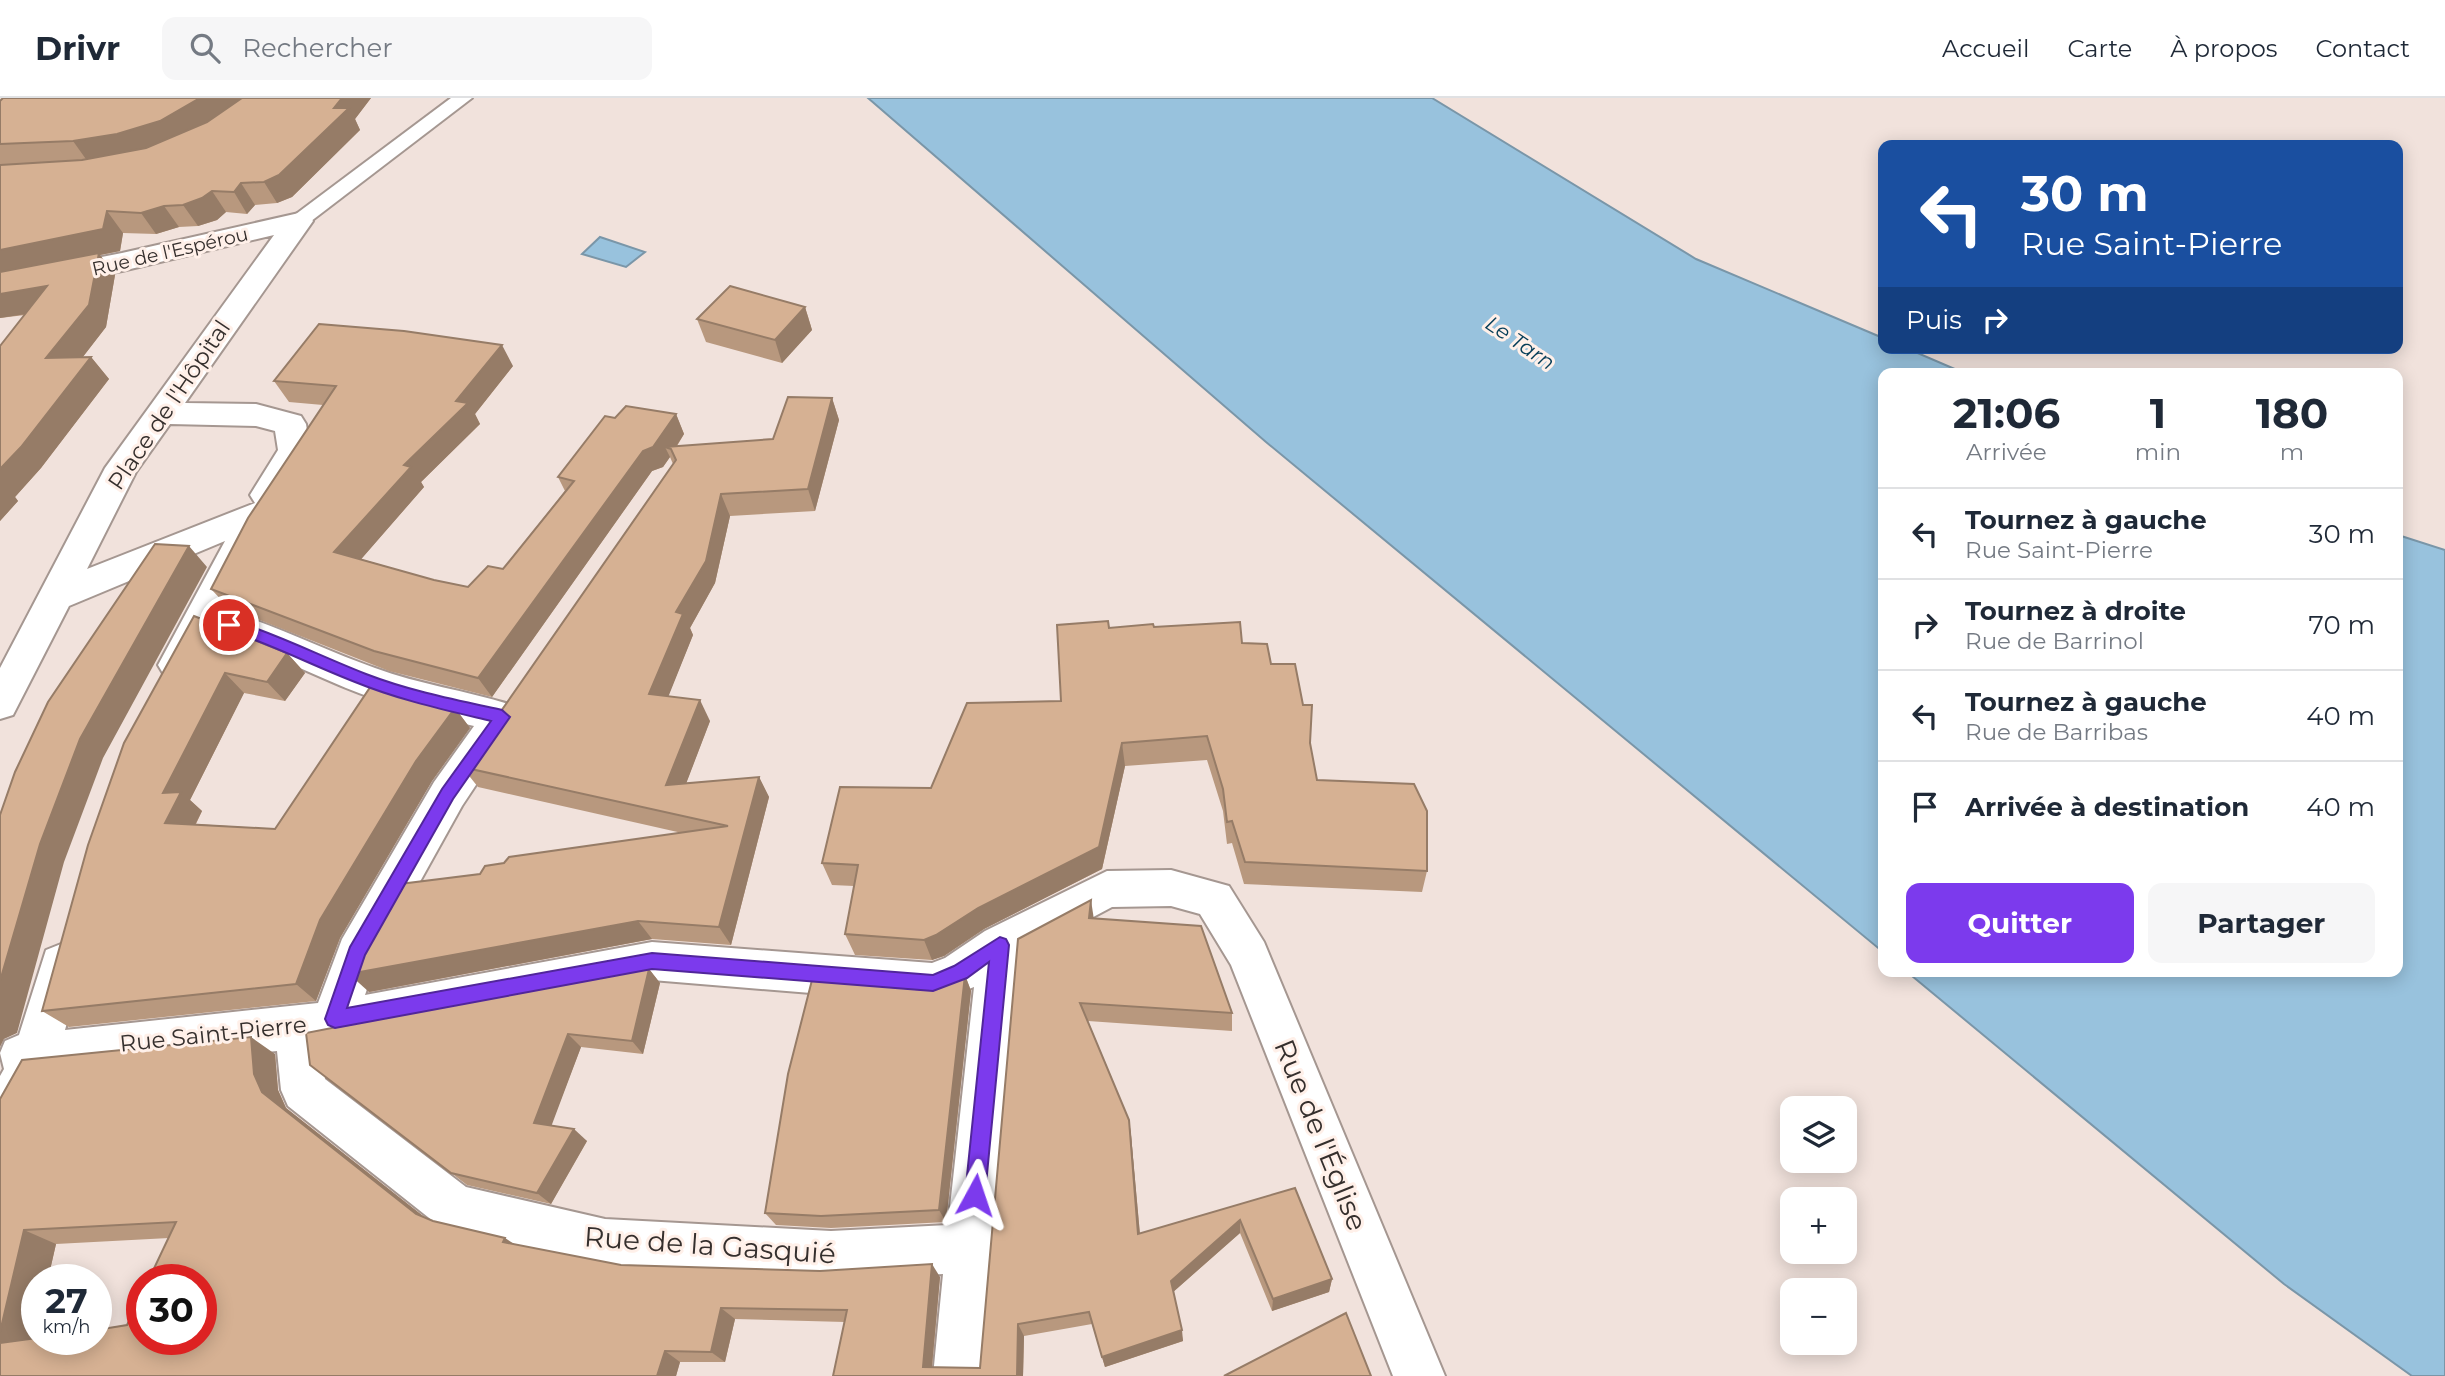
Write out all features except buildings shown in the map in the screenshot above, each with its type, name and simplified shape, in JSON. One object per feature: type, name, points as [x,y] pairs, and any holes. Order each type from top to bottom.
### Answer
[{"type":"street","name":"Rue de l'Espérou","points":[[0,286],[122,262],[299,221]]},
{"type":"street","name":"Place de l'Hôpital","points":[[3,693],[122,468],[299,221]]},
{"type":"street","points":[[160,694],[255,515],[294,450],[290,424],[256,415],[161,413]]},
{"type":"street","points":[[55,597],[255,515]]},
{"type":"street","points":[[203,617],[256,633],[362,679],[435,702],[510,706],[448,794],[316,1023]]},
{"type":"street","name":"Rue Saint-Pierre","points":[[29,1055],[316,1023],[652,961],[933,983],[960,972],[1000,945],[1107,889],[1171,888],[1214,899]]},
{"type":"street","name":"Rue de l'Église","points":[[1214,899],[1249,956],[1419,1376]]},
{"type":"street","points":[[0,1121],[29,1055],[71,926]]},
{"type":"street","points":[[960,1376],[1000,945]]},
{"type":"street","name":"Rue de la Gasquié","points":[[316,1023],[304,1090],[455,1208],[605,1243],[831,1256],[971,1248]]},
{"type":"lane","points":[[299,221],[463,98]]},
{"type":"water","name":"Le Tarn","points":[[868,98],[1432,98],[1696,259],[1878,336],[1878,354],[1920,354],[1952,368],[1878,368],[1878,948],[1266,442]]},
{"type":"water","points":[[600,237],[645,252],[626,267],[582,254]]},
{"type":"water","points":[[2403,537],[2445,550],[2445,1376],[2412,1376],[2284,1284],[1913,977],[2403,977]]},
{"type":"route","points":[[229,625],[256,633],[362,679],[435,702],[502,717],[448,794],[357,953],[335,1019],[652,961],[707,963],[933,983],[960,972],[1000,945],[975,1195]]}]
